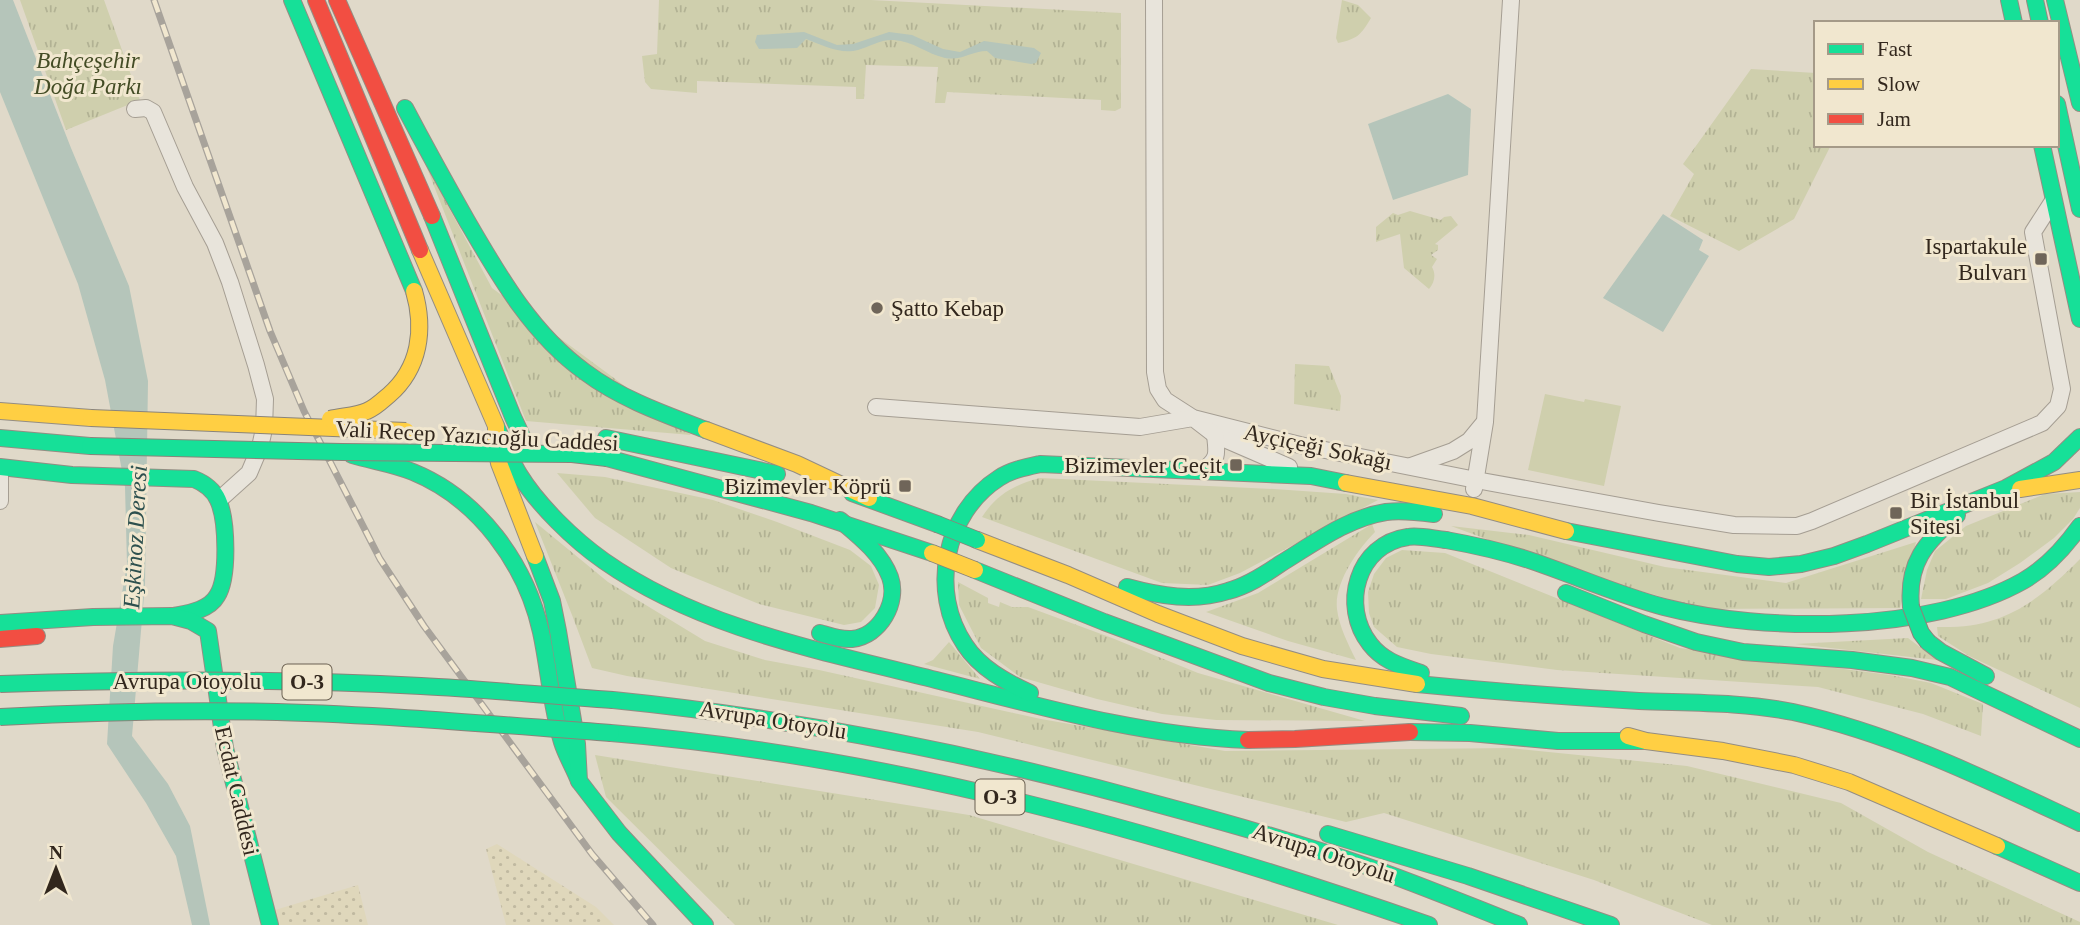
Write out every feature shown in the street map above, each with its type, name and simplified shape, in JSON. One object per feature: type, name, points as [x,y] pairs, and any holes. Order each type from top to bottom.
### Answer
[{"type":"main road","points":[[271,424],[329,419],[369,411],[390,394],[405,376],[417,354],[421,328],[421,309],[414,291],[292,0]]},
{"type":"main road","points":[[316,0],[424,259],[520,475],[544,506],[572,535],[609,564],[668,598],[755,632],[1082,717],[1197,736],[1270,740],[1377,733],[1459,732],[1584,741],[1646,741],[1735,753],[1794,765],[1849,782],[2080,883]]},
{"type":"main road","points":[[338,0],[439,232],[513,417],[540,468]]},
{"type":"main road","points":[[347,0],[444,180],[513,298],[561,352],[586,373],[618,393],[658,412],[788,460],[869,498]]},
{"type":"main road","points":[[2009,0],[2014,21]]},
{"type":"main road","points":[[2035,0],[2040,21]]},
{"type":"main road","points":[[2055,0],[2080,103]]},
{"type":"main road","points":[[2059,113],[2080,209]]},
{"type":"main road","points":[[2042,147],[2080,319]]},
{"type":"main road","name":"Vali Recep Yazıcıoğlu Caddesi","points":[[0,411],[91,418],[422,432]]},
{"type":"main road","points":[[496,426],[499,463],[552,601],[577,744],[579,781]]},
{"type":"main road","name":"Vali Recep Yazıcıoğlu Caddesi","points":[[477,433],[533,435]]},
{"type":"main road","points":[[1082,717],[1008,682],[981,661],[966,647],[949,613],[943,580],[944,568],[958,527],[982,493],[996,480],[1016,470],[1040,464],[1311,476],[1472,506],[1566,531],[1737,564],[1769,567],[1801,564],[1834,556],[2006,488],[2054,462],[2080,437]]},
{"type":"main road","name":"Vali Recep Yazıcıoğlu Caddesi","points":[[0,438],[90,446],[558,454],[607,458],[840,520],[1269,682],[1324,697],[1375,706],[1476,718]]},
{"type":"main road","name":"Vali Recep Yazıcıoğlu Caddesi","points":[[600,438],[748,466],[869,498],[1068,575]]},
{"type":"main road","points":[[342,452],[415,473],[441,486],[486,523],[525,583],[537,614],[562,742],[579,781],[619,833],[705,925]]},
{"type":"main road","points":[[0,467],[194,479],[208,485],[219,500],[224,524],[222,582],[218,595],[209,604],[163,621]]},
{"type":"main road","points":[[2006,488],[2023,489],[2080,480]]},
{"type":"main road","points":[[1971,502],[1928,541],[1917,558],[1910,576],[1911,607],[1921,633],[1928,642],[1950,657],[2003,684],[2028,703],[2041,720]]},
{"type":"main road","points":[[1068,575],[1143,592],[1180,596],[1222,593],[1241,587],[1354,522],[1382,513],[1428,513],[1506,526],[1566,531]]},
{"type":"main road","points":[[809,630],[843,639],[859,638],[874,630],[886,614],[891,600],[892,584],[877,553],[840,520]]},
{"type":"main road","points":[[1523,693],[1488,680],[1409,671],[1384,659],[1369,642],[1357,620],[1353,601],[1363,566],[1375,550],[1392,540],[1412,535],[1431,536],[1476,544],[1666,607],[1756,621],[1840,622],[1925,613],[1995,595],[2025,580],[2062,548],[2080,526]]},
{"type":"main road","points":[[1446,540],[1514,572]]},
{"type":"main road","points":[[1068,575],[1158,614],[1242,646],[1374,678],[1523,693],[1744,706],[1791,712],[1885,739],[1970,772],[2080,823]]},
{"type":"main road","points":[[1553,587],[1696,642],[1743,652],[1852,660],[1912,668],[1950,677],[2080,739]]},
{"type":"main road","points":[[688,590],[709,598]]},
{"type":"main road","name":"Ecdat Caddesi","points":[[0,623],[93,624],[191,620],[208,631],[225,748],[270,925]]},
{"type":"main road","name":"Ecdat Caddesi","points":[[0,639],[93,624]]},
{"type":"main road","name":"Avrupa Otoyolu","points":[[0,684],[145,680],[425,686],[694,707],[819,726],[1059,776],[1242,827],[1395,877],[1519,925]]},
{"type":"main road","name":"Avrupa Otoyolu","points":[[0,717],[158,712],[276,712],[447,720],[661,737],[865,768],[1089,818],[1255,866],[1429,925]]},
{"type":"main road","points":[[1502,720],[1607,730],[1646,741]]},
{"type":"main road","points":[[1059,776],[1088,776],[1148,785]]},
{"type":"main road","points":[[1311,829],[1468,876],[1611,925]]},
{"type":"main road","points":[[1378,907],[1410,925]]},
{"type":"street","name":"Ayçiçeği Sokağı","points":[[1154,0],[1156,372],[1158,388],[1165,400],[1193,418],[1408,467],[1453,451],[1469,441],[1485,422]]},
{"type":"street","points":[[1472,506],[1485,422],[1511,0]]},
{"type":"street","points":[[135,109],[146,108],[153,112],[185,187],[215,243],[257,365],[264,399],[264,429],[260,447],[249,473],[219,500]]},
{"type":"street","points":[[1408,467],[1734,525],[1797,526],[1812,521],[2042,423],[2058,406],[2062,389],[2033,232],[2053,201]]},
{"type":"street","points":[[876,407],[1140,427],[1193,418],[1215,435],[1311,476]]},
{"type":"street","points":[[1203,470],[1213,463],[1217,453],[1215,435]]},
{"type":"street","points":[[0,474],[0,501]]},
{"type":"shaded area","points":[[497,844],[596,907],[614,925],[506,925],[486,849]]},
{"type":"shaded area","points":[[358,885],[368,925],[279,925],[275,910]]},
{"type":"green space","name":"Bahçeşehir Doğa Parkı","points":[[20,0],[104,0],[140,100],[66,130]]},
{"type":"green space","points":[[659,0],[871,0],[1121,13],[1121,108],[1115,111],[1101,110],[1101,100],[947,92],[945,103],[935,103],[938,67],[866,65],[864,99],[856,99],[856,87],[697,81],[697,93],[651,89],[645,82],[642,56],[657,54]]},
{"type":"green space","points":[[1342,0],[1358,5],[1371,18],[1358,35],[1338,43],[1336,38]]},
{"type":"green space","points":[[1751,69],[1814,73],[1814,147],[1830,147],[1794,219],[1739,251],[1670,216],[1694,174],[1683,164]]},
{"type":"green space","points":[[425,163],[492,288],[691,435],[526,421]]},
{"type":"green space","points":[[1410,211],[1441,220],[1451,216],[1458,225],[1435,244],[1438,245],[1438,250],[1431,255],[1437,259],[1432,267],[1434,278],[1429,289],[1404,268],[1400,234],[1376,242],[1376,227],[1393,213],[1398,215]]},
{"type":"green space","points":[[1295,364],[1329,366],[1341,396],[1340,411],[1294,404]]},
{"type":"green space","points":[[1545,394],[1621,406],[1604,486],[1528,470]]},
{"type":"green space","points":[[557,473],[605,477],[713,500],[850,550],[871,566],[879,585],[875,608],[861,622],[844,625],[759,604],[671,568],[595,518]]},
{"type":"green space","points":[[1040,478],[1274,489],[1346,494],[1378,500],[1240,573],[1208,585],[1162,583],[982,517],[994,502],[1007,492]]},
{"type":"green space","points":[[2080,492],[2080,508],[2073,519],[2054,538],[2020,563],[1988,583],[1946,599],[1921,599],[1927,570],[1935,551],[1966,526],[2045,494]]},
{"type":"green space","points":[[535,522],[608,582],[705,641],[765,660],[1041,719],[1225,751],[1510,748],[1687,766],[1841,803],[1928,852],[2080,922],[2080,925],[1712,925],[1594,880],[1384,813],[1346,822],[978,732],[627,676],[592,668]]},
{"type":"green space","points":[[1372,524],[1375,532],[1349,567],[1337,599],[1340,622],[1356,660],[1288,641],[1206,612],[1258,593]]},
{"type":"green space","points":[[1451,526],[1529,535],[1665,567],[1786,583],[1916,542],[1900,608],[1705,609],[1584,575]]},
{"type":"green space","points":[[1402,550],[1445,553],[1680,648],[1890,675],[1931,683],[1983,704],[1981,736],[1923,714],[1818,687],[1557,670],[1397,647],[1374,627],[1369,613],[1368,592],[1374,574],[1386,558]]},
{"type":"green space","points":[[2080,559],[2080,708],[1969,656],[1938,636],[1937,627],[1981,623],[2016,610],[2033,600]]},
{"type":"green space","points":[[958,582],[988,598],[988,603],[999,607],[1000,602],[1012,607],[1028,607],[1198,673],[1365,721],[1216,720],[1162,714],[1020,677],[981,648],[959,605]]},
{"type":"green space","points":[[1908,638],[1937,660],[1795,644]]},
{"type":"green space","points":[[949,642],[980,679],[924,664],[933,660]]},
{"type":"green space","points":[[595,755],[969,815],[1338,925],[735,925],[606,797]]},
{"type":"water","name":"Eşkinoz Deresi","points":[[0,0],[13,0],[129,286],[148,381],[145,584],[132,736],[168,784],[190,826],[210,925],[192,925],[176,856],[146,803],[107,744],[113,646],[127,564],[125,487],[105,380],[78,284],[0,92]]},
{"type":"water","points":[[804,32],[837,45],[853,44],[889,32],[912,35],[943,49],[960,52],[984,41],[1034,48],[1041,53],[1036,63],[1031,64],[995,58],[987,51],[945,58],[894,40],[852,51],[832,49],[806,39],[797,48],[759,49],[755,42],[757,35]]},
{"type":"water","points":[[1448,94],[1471,109],[1468,175],[1393,200],[1368,124]]},
{"type":"water","points":[[1663,214],[1703,240],[1699,250],[1709,256],[1663,332],[1603,298]]},
{"type":"railway","points":[[154,0],[270,331],[304,411],[380,559],[424,626],[592,854],[653,925]]},
{"type":"traffic: fast","points":[[292,0],[414,291]]},
{"type":"traffic: fast","points":[[2009,0],[2014,21]]},
{"type":"traffic: fast","points":[[2035,0],[2040,21]]},
{"type":"traffic: fast","points":[[2055,0],[2080,103]]},
{"type":"traffic: fast","points":[[405,108],[491,262],[518,303],[549,340],[599,382],[643,405],[706,430]]},
{"type":"traffic: fast","points":[[2059,113],[2080,209]]},
{"type":"traffic: fast","points":[[2042,147],[2080,319]]},
{"type":"traffic: fast","points":[[432,216],[527,447]]},
{"type":"traffic: fast","points":[[496,426],[519,474],[546,510],[604,561],[681,604],[722,621],[807,648],[1052,709],[1169,733],[1248,740]]},
{"type":"traffic: fast","points":[[1566,531],[1737,564],[1769,567],[1801,564],[1867,544],[2006,488],[2054,462],[2080,437]]},
{"type":"traffic: fast","points":[[0,438],[90,446]]},
{"type":"traffic: fast","points":[[606,438],[777,474]]},
{"type":"traffic: fast","points":[[90,446],[572,454],[607,458]]},
{"type":"traffic: fast","points":[[352,455],[406,469],[437,484],[459,499],[496,537],[524,582],[534,607],[558,728],[579,781]]},
{"type":"traffic: fast","points":[[607,458],[811,513],[932,553]]},
{"type":"traffic: fast","points":[[1030,693],[994,674],[978,661],[965,645],[954,624],[947,601],[945,578],[955,532],[965,511],[980,493],[999,478],[1040,464],[1311,476],[1346,483]]},
{"type":"traffic: fast","points":[[0,467],[72,475],[194,479],[208,487],[218,500],[223,520],[225,563],[221,587],[209,605],[174,616]]},
{"type":"traffic: fast","points":[[852,493],[937,524]]},
{"type":"traffic: fast","points":[[1127,587],[1177,596],[1215,594],[1255,580],[1318,540],[1358,520],[1392,511],[1434,514]]},
{"type":"traffic: fast","points":[[1911,607],[1912,578],[1920,555],[1957,515]]},
{"type":"traffic: fast","points":[[820,633],[852,639],[871,632],[885,616],[892,597],[890,577],[881,560],[840,520]]},
{"type":"traffic: fast","points":[[937,524],[977,540]]},
{"type":"traffic: fast","points":[[1446,540],[1519,557],[1664,607],[1749,621],[1846,623],[1895,619],[1942,611],[1985,598],[2040,570],[2080,526]]},
{"type":"traffic: fast","points":[[1421,673],[1387,659],[1375,650],[1361,629],[1355,595],[1366,564],[1376,551],[1390,542],[1408,537],[1446,540]]},
{"type":"traffic: fast","points":[[535,556],[552,601],[558,631],[577,744],[579,781],[619,833],[705,925]]},
{"type":"traffic: fast","points":[[975,570],[1104,622],[1269,683],[1375,706],[1461,716]]},
{"type":"traffic: fast","points":[[1566,593],[1696,642],[1743,652],[1852,660],[1912,668],[1950,677],[2080,739]]},
{"type":"traffic: fast","points":[[1911,607],[1921,633],[1928,642]]},
{"type":"traffic: fast","points":[[0,623],[93,617],[172,616],[191,621],[208,631],[225,748],[270,925]]},
{"type":"traffic: fast","points":[[1928,642],[1986,676]]},
{"type":"traffic: fast","points":[[0,684],[316,682],[445,687],[613,700]]},
{"type":"traffic: fast","points":[[1417,684],[1583,698],[1736,705],[1793,712],[1831,721],[1904,745],[2080,823]]},
{"type":"traffic: fast","points":[[613,700],[824,729],[1031,771],[1317,850],[1405,880],[1519,925]]},
{"type":"traffic: fast","points":[[0,717],[138,712],[277,712],[611,733]]},
{"type":"traffic: fast","points":[[1410,732],[1470,733],[1558,741],[1646,741]]},
{"type":"traffic: fast","points":[[611,733],[716,744],[820,760],[1026,803],[1229,859],[1429,925]]},
{"type":"traffic: fast","points":[[1328,834],[1468,876],[1611,925]]},
{"type":"traffic: fast","points":[[1997,846],[2080,883]]},
{"type":"traffic: slow","points":[[420,250],[496,426],[499,463],[535,556]]},
{"type":"traffic: slow","points":[[330,419],[373,408],[389,395],[408,373],[419,333],[414,291]]},
{"type":"traffic: slow","points":[[0,411],[91,418]]},
{"type":"traffic: slow","points":[[91,418],[406,431]]},
{"type":"traffic: slow","points":[[706,430],[797,464],[869,498]]},
{"type":"traffic: slow","points":[[2020,489],[2080,480]]},
{"type":"traffic: slow","points":[[1346,483],[1472,506],[1566,531]]},
{"type":"traffic: slow","points":[[977,540],[1242,646],[1323,669],[1417,684]]},
{"type":"traffic: slow","points":[[932,553],[975,570]]},
{"type":"traffic: slow","points":[[1628,736],[1794,765],[1849,782],[1997,846]]},
{"type":"traffic: jam","points":[[316,0],[420,250]]},
{"type":"traffic: jam","points":[[337,0],[432,216]]},
{"type":"traffic: jam","points":[[0,639],[37,636]]},
{"type":"traffic: jam","points":[[1248,740],[1410,732]]},
{"type":"place","name":"Ispartakule Bulvarı","points":[[2041,259]]},
{"type":"place","name":"Şatto Kebap","points":[[877,308]]},
{"type":"place","name":"Bizimevler Geçit","points":[[1236,465]]},
{"type":"place","name":"Bizimevler Köprü","points":[[905,486]]},
{"type":"place","name":"Bir İstanbul Sitesi","points":[[1896,513]]}]
